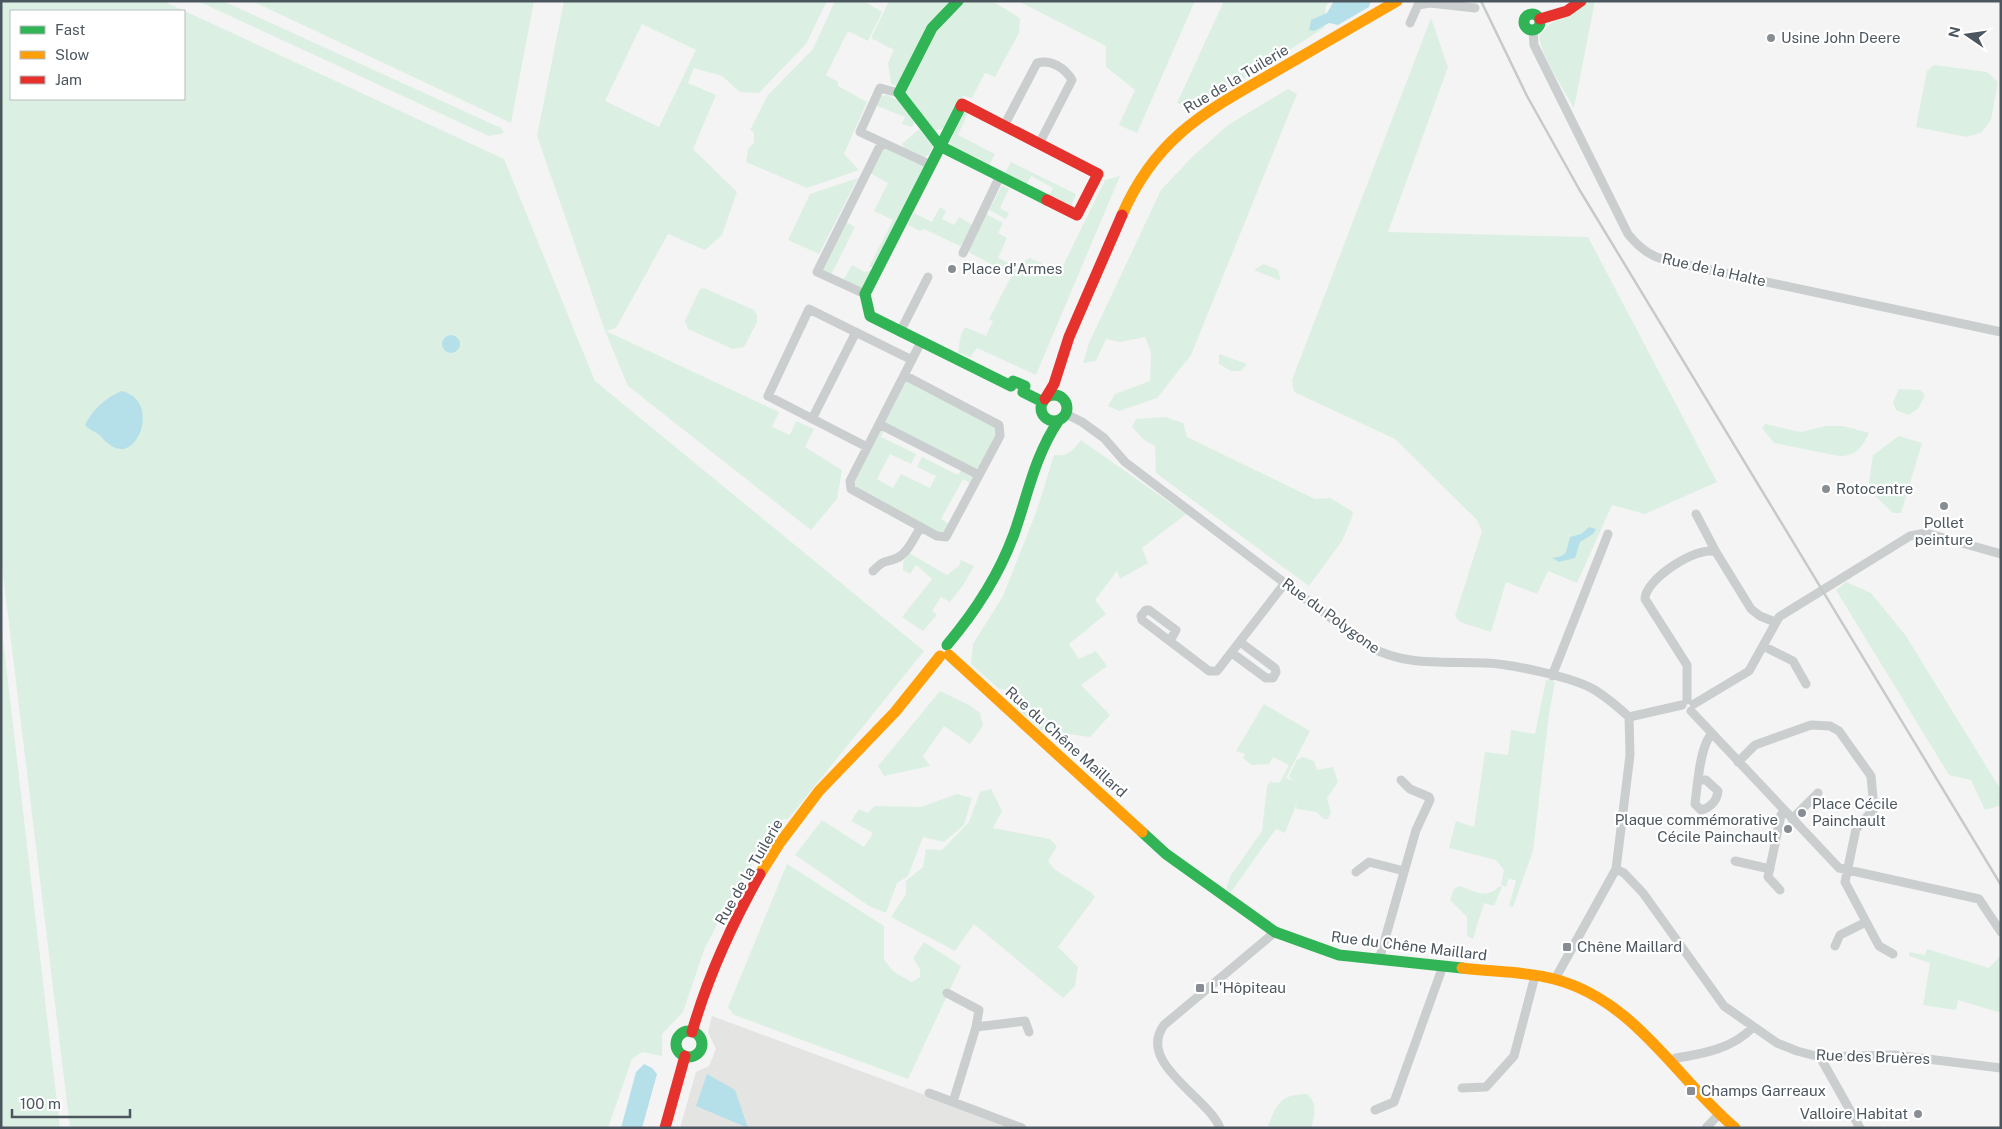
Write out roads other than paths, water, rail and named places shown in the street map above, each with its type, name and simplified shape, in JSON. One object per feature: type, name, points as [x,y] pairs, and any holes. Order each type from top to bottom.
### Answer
[{"type":"street","points":[[899,93],[932,28],[958,1]]},
{"type":"street","name":"Rue de la Tuilerie","points":[[1040,453],[1043,436],[1043,405],[1054,384],[1064,353],[1134,188],[1146,166],[1162,148],[1190,123],[1209,110],[1397,1]]},
{"type":"street","points":[[1533,30],[1526,26],[1525,18],[1531,14],[1540,19],[1562,14],[1581,1]]},
{"type":"street","points":[[1410,23],[1417,3],[1475,8]]},
{"type":"street","name":"Rue de la Halte","points":[[1533,30],[1534,45],[1628,234],[1649,255],[1673,262],[2001,332]]},
{"type":"street","points":[[1004,126],[1037,63],[1045,61],[1066,71],[1072,80],[1039,144]]},
{"type":"street","points":[[931,165],[860,132],[880,88],[899,93],[940,146],[1077,215],[1098,174],[962,104],[940,146],[931,165],[865,294],[870,316],[1011,386],[1014,381],[1026,386],[1023,392],[1043,405],[1051,421],[1062,417]]},
{"type":"street","points":[[865,294],[817,272],[882,142]]},
{"type":"street","points":[[963,253],[1000,176]]},
{"type":"street","points":[[900,332],[928,277]]},
{"type":"street","points":[[867,447],[768,396],[809,309],[912,360]]},
{"type":"street","points":[[812,419],[856,332]]},
{"type":"street","points":[[904,375],[999,425],[1000,436],[946,537],[937,536],[851,489],[850,481],[878,424],[921,342]]},
{"type":"street","name":"Rue de la Tuilerie","points":[[692,1032],[721,953],[745,903],[776,850],[818,792],[894,713],[945,652],[972,613],[1000,564],[1013,534],[1040,453],[1050,432],[1062,417],[1064,401],[1061,391],[1064,353]]},
{"type":"street","points":[[1043,405],[1056,396],[1064,401]]},
{"type":"street","name":"Rue du Polygone","points":[[1062,417],[1092,428],[1104,438],[1125,462],[1368,646],[1395,658],[1421,662],[1499,664],[1552,676],[1593,689],[1629,717]]},
{"type":"street","points":[[878,424],[979,475]]},
{"type":"street","points":[[1696,514],[1716,552],[1751,609],[1760,616],[1775,622]]},
{"type":"street","points":[[873,571],[884,560],[897,558],[908,549],[920,527]]},
{"type":"street","points":[[1555,979],[1616,869],[1630,755],[1629,717],[1688,705],[1749,671],[1779,617],[1908,538],[1926,533],[2001,554]]},
{"type":"street","points":[[1552,676],[1608,534]]},
{"type":"street","points":[[1716,552],[1707,551],[1690,556],[1663,573],[1648,587],[1645,594],[1646,602],[1687,665],[1688,705],[1712,734],[1839,868],[1979,899],[2001,932]]},
{"type":"street","points":[[1170,641],[1212,671],[1219,669],[1285,582]]},
{"type":"street","points":[[1232,653],[1268,679],[1273,678],[1276,672],[1275,668],[1240,642]]},
{"type":"street","points":[[1763,646],[1793,661],[1806,684]]},
{"type":"street","name":"Rue du Chêne Maillard","points":[[945,652],[1166,854],[1275,932],[1339,955],[1555,979],[1590,995],[1633,1023],[1671,1062],[1693,1089],[1735,1128]]},
{"type":"street","points":[[1738,762],[1755,745],[1811,725],[1830,726],[1839,731],[1871,776],[1874,809],[1856,829],[1845,882],[1880,946],[1893,954]]},
{"type":"street","points":[[1698,780],[1708,737],[1712,734]]},
{"type":"street","points":[[1379,960],[1416,830],[1430,800],[1429,797],[1410,788],[1401,780]]},
{"type":"street","points":[[1792,819],[1818,793]]},
{"type":"street","points":[[1780,890],[1768,876],[1781,814],[1784,811]]},
{"type":"street","points":[[1736,861],[1770,869]]},
{"type":"street","points":[[1356,872],[1369,862],[1404,871]]},
{"type":"street","name":"Rue des Bruères","points":[[1616,869],[1624,873],[1643,893],[1724,1006],[1777,1043],[1797,1052],[1820,1057],[1895,1056],[2001,1068]]},
{"type":"street","points":[[1835,946],[1840,935],[1866,922]]},
{"type":"street","points":[[1220,1128],[1211,1112],[1168,1070],[1160,1054],[1158,1036],[1162,1028],[1169,1021],[1275,932]]},
{"type":"street","points":[[1375,1110],[1394,1102],[1443,966]]},
{"type":"street","points":[[1462,1088],[1486,1087],[1514,1056],[1535,976]]},
{"type":"street","points":[[947,993],[979,1010],[976,1027],[954,1102]]},
{"type":"street","points":[[976,1027],[1025,1021],[1028,1023],[1029,1032]]},
{"type":"street","points":[[1671,1062],[1676,1058],[1720,1048],[1741,1038],[1753,1027]]},
{"type":"street","points":[[692,1032],[700,1038],[701,1046],[696,1054],[685,1056],[679,1052],[677,1040],[681,1034],[692,1032]]},
{"type":"street","points":[[665,1128],[685,1056]]},
{"type":"street","points":[[1820,1057],[1860,1128]]},
{"type":"street","points":[[929,1093],[1022,1128]]},
{"type":"street","points":[[1706,1128],[1719,1114]]},
{"type":"water","points":[[1334,1],[1371,1],[1369,7],[1338,25],[1329,23],[1314,31],[1309,30],[1311,20],[1327,13]]},
{"type":"water","points":[[447,335],[455,335],[460,340],[458,351],[447,353],[442,348],[442,340]]},
{"type":"water","points":[[122,391],[133,396],[140,404],[143,413],[140,433],[135,441],[129,447],[117,449],[85,425],[91,414],[100,405]]},
{"type":"water","points":[[1589,527],[1596,529],[1593,534],[1580,542],[1575,558],[1559,562],[1552,558],[1564,555],[1570,537],[1581,534]]},
{"type":"water","points":[[644,1064],[652,1068],[657,1074],[642,1128],[621,1128],[636,1072]]},
{"type":"water","points":[[707,1074],[735,1090],[748,1128],[696,1106]]},
{"type":"railway","points":[[1481,1],[1527,96],[1579,189],[2001,885]]},
{"type":"place","name":"Usine John Deere","points":[[1771,38]]},
{"type":"place","name":"Place d'Armes","points":[[952,269]]},
{"type":"place","name":"Rotocentre","points":[[1826,489]]},
{"type":"place","name":"Pollet peinture","points":[[1944,506]]},
{"type":"place","name":"Place Cécile Painchault","points":[[1802,813]]},
{"type":"place","name":"Plaque commémorative Cécile Painchault","points":[[1788,829]]},
{"type":"place","name":"Chêne Maillard","points":[[1567,947]]},
{"type":"place","name":"L'Hôpiteau","points":[[1200,988]]},
{"type":"place","name":"Champs Garreaux","points":[[1691,1091]]},
{"type":"place","name":"Valloire Habitat","points":[[1918,1114]]}]
